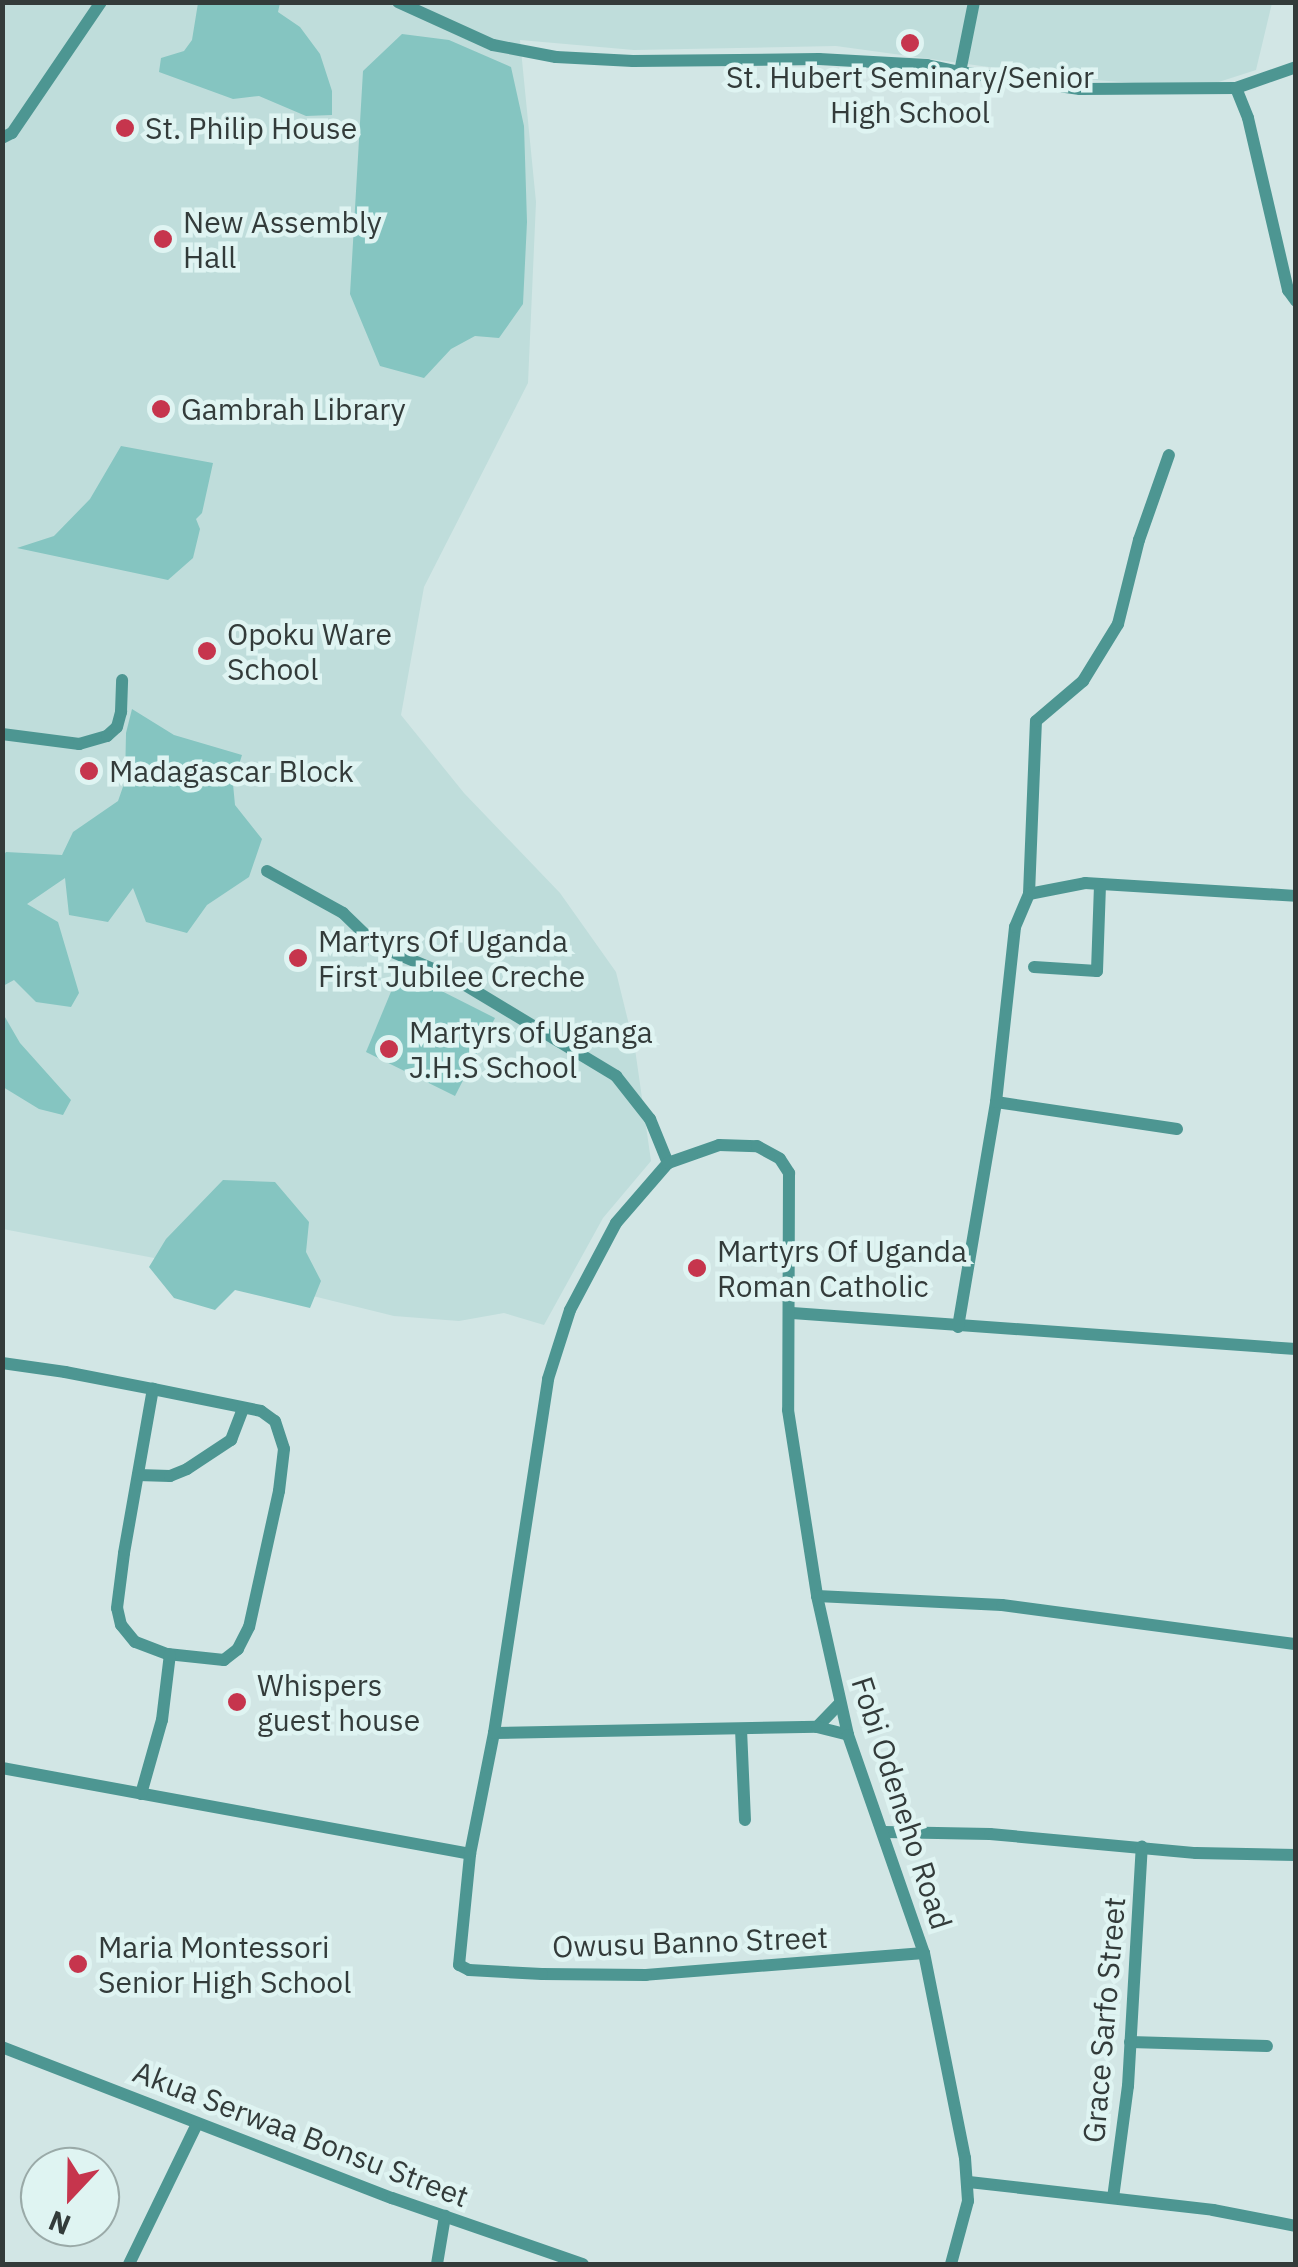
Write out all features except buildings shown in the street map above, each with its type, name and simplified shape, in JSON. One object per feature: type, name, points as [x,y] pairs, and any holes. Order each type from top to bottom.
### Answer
[{"type":"street","points":[[2,138],[12,132],[101,2]]},
{"type":"street","points":[[398,2],[494,45],[528,53],[633,62],[818,58],[1080,89],[1236,88],[1296,67]]},
{"type":"street","points":[[960,72],[974,2]]},
{"type":"street","points":[[1236,88],[1248,118],[1288,290],[1296,301]]},
{"type":"street","points":[[958,1327],[996,1102],[1015,927],[1030,894],[1036,722],[1083,681],[1111,637],[1138,540],[1170,455]]},
{"type":"street","points":[[2,734],[31,741],[79,744],[106,736],[116,727],[121,712],[122,680]]},
{"type":"street","points":[[2,1768],[470,1854],[494,1733],[548,1379],[570,1310],[594,1258],[616,1223],[668,1164],[650,1119],[616,1076],[452,977],[376,945],[343,914],[267,871]]},
{"type":"street","points":[[1030,894],[1051,887],[1100,884],[1296,896]]},
{"type":"street","points":[[1034,967],[1098,971],[1100,884]]},
{"type":"street","points":[[996,1102],[1176,1128]]},
{"type":"street","name":"Fobi Odeneho Road","points":[[668,1164],[719,1144],[756,1146],[780,1159],[789,1173],[792,1313],[788,1410],[817,1596],[840,1703],[924,1953],[968,2182],[966,2218],[951,2264]]},
{"type":"street","points":[[792,1313],[1296,1348]]},
{"type":"street","points":[[2,1363],[153,1389],[261,1411],[275,1421],[284,1449],[249,1627],[238,1649],[224,1660],[170,1654],[135,1642],[121,1625],[117,1608],[153,1389]]},
{"type":"street","points":[[138,1475],[170,1476],[187,1469],[230,1440],[244,1408]]},
{"type":"street","points":[[817,1596],[1002,1605],[1296,1644]]},
{"type":"street","points":[[141,1794],[162,1720],[170,1654]]},
{"type":"street","points":[[817,1727],[840,1703]]},
{"type":"street","points":[[494,1733],[817,1727],[848,1736]]},
{"type":"street","points":[[741,1729],[745,1820]]},
{"type":"street","points":[[884,1832],[1142,1846],[1292,1859]]},
{"type":"street","name":"Grace Sarfo Street","points":[[1113,2198],[1130,2042],[1142,1846]]},
{"type":"street","name":"Owusu Banno Street","points":[[470,1854],[459,1965],[464,1969],[646,1975],[924,1953]]},
{"type":"street","points":[[1130,2042],[1268,2046]]},
{"type":"street","name":"Akua Serwaa Bonsu Street","points":[[2,2047],[196,2124],[583,2264]]},
{"type":"street","points":[[129,2264],[196,2124]]},
{"type":"street","points":[[968,2182],[1213,2210],[1296,2226]]},
{"type":"street","points":[[437,2264],[445,2216]]},
{"type":"shaded area","name":"Opoku Ware School","points":[[2,3],[1272,3],[1256,70],[1200,88],[1069,78],[836,46],[634,50],[520,40],[536,202],[528,383],[424,587],[401,715],[464,793],[560,893],[616,972],[635,1049],[651,1161],[603,1218],[544,1325],[504,1313],[459,1321],[394,1316],[175,1262],[3,1229]]},
{"type":"shaded area","points":[[198,3],[280,3],[278,12],[300,27],[320,54],[332,91],[332,115],[306,116],[259,96],[233,99],[159,72],[161,58],[184,51],[192,40]]},
{"type":"shaded area","points":[[402,34],[449,40],[511,67],[524,126],[527,222],[523,304],[499,338],[475,336],[451,349],[424,378],[380,366],[350,294],[363,71]]},
{"type":"shaded area","points":[[121,446],[213,463],[202,513],[196,519],[200,529],[193,558],[168,580],[17,548],[54,536],[90,499]]},
{"type":"shaded area","points":[[132,709],[174,735],[242,755],[233,784],[235,805],[262,839],[249,877],[207,905],[187,933],[146,922],[133,888],[108,922],[69,915],[65,878],[27,904],[58,922],[79,993],[71,1007],[36,1002],[14,980],[3,986],[3,856],[6,852],[62,855],[73,832],[118,801],[125,781],[126,733]]},
{"type":"shaded area","points":[[400,970],[495,1018],[455,1096],[366,1052]]},
{"type":"shaded area","points":[[2,1012],[20,1043],[71,1100],[63,1115],[39,1109],[3,1087]]},
{"type":"shaded area","points":[[223,1180],[275,1182],[309,1222],[306,1252],[321,1281],[310,1308],[235,1290],[215,1310],[174,1298],[149,1267],[166,1239]]},
{"type":"place","name":"St. Hubert Seminary/Senior High School","points":[[910,43]]},
{"type":"place","name":"St. Philip House","points":[[125,128]]},
{"type":"place","name":"New Assembly Hall","points":[[163,239]]},
{"type":"place","name":"Gambrah Library","points":[[161,409]]},
{"type":"place","name":"Opoku Ware School","points":[[207,651]]},
{"type":"place","name":"Madagascar Block","points":[[89,771]]},
{"type":"place","name":"Martyrs Of Uganda First Jubilee Creche","points":[[298,958]]},
{"type":"place","name":"Martyrs of Uganga J.H.S School","points":[[389,1049]]},
{"type":"place","name":"Martyrs Of Uganda Roman Catholic","points":[[697,1268]]},
{"type":"place","name":"Whispers guest house","points":[[237,1702]]},
{"type":"place","name":"Maria Montessori Senior High School","points":[[78,1964]]}]
